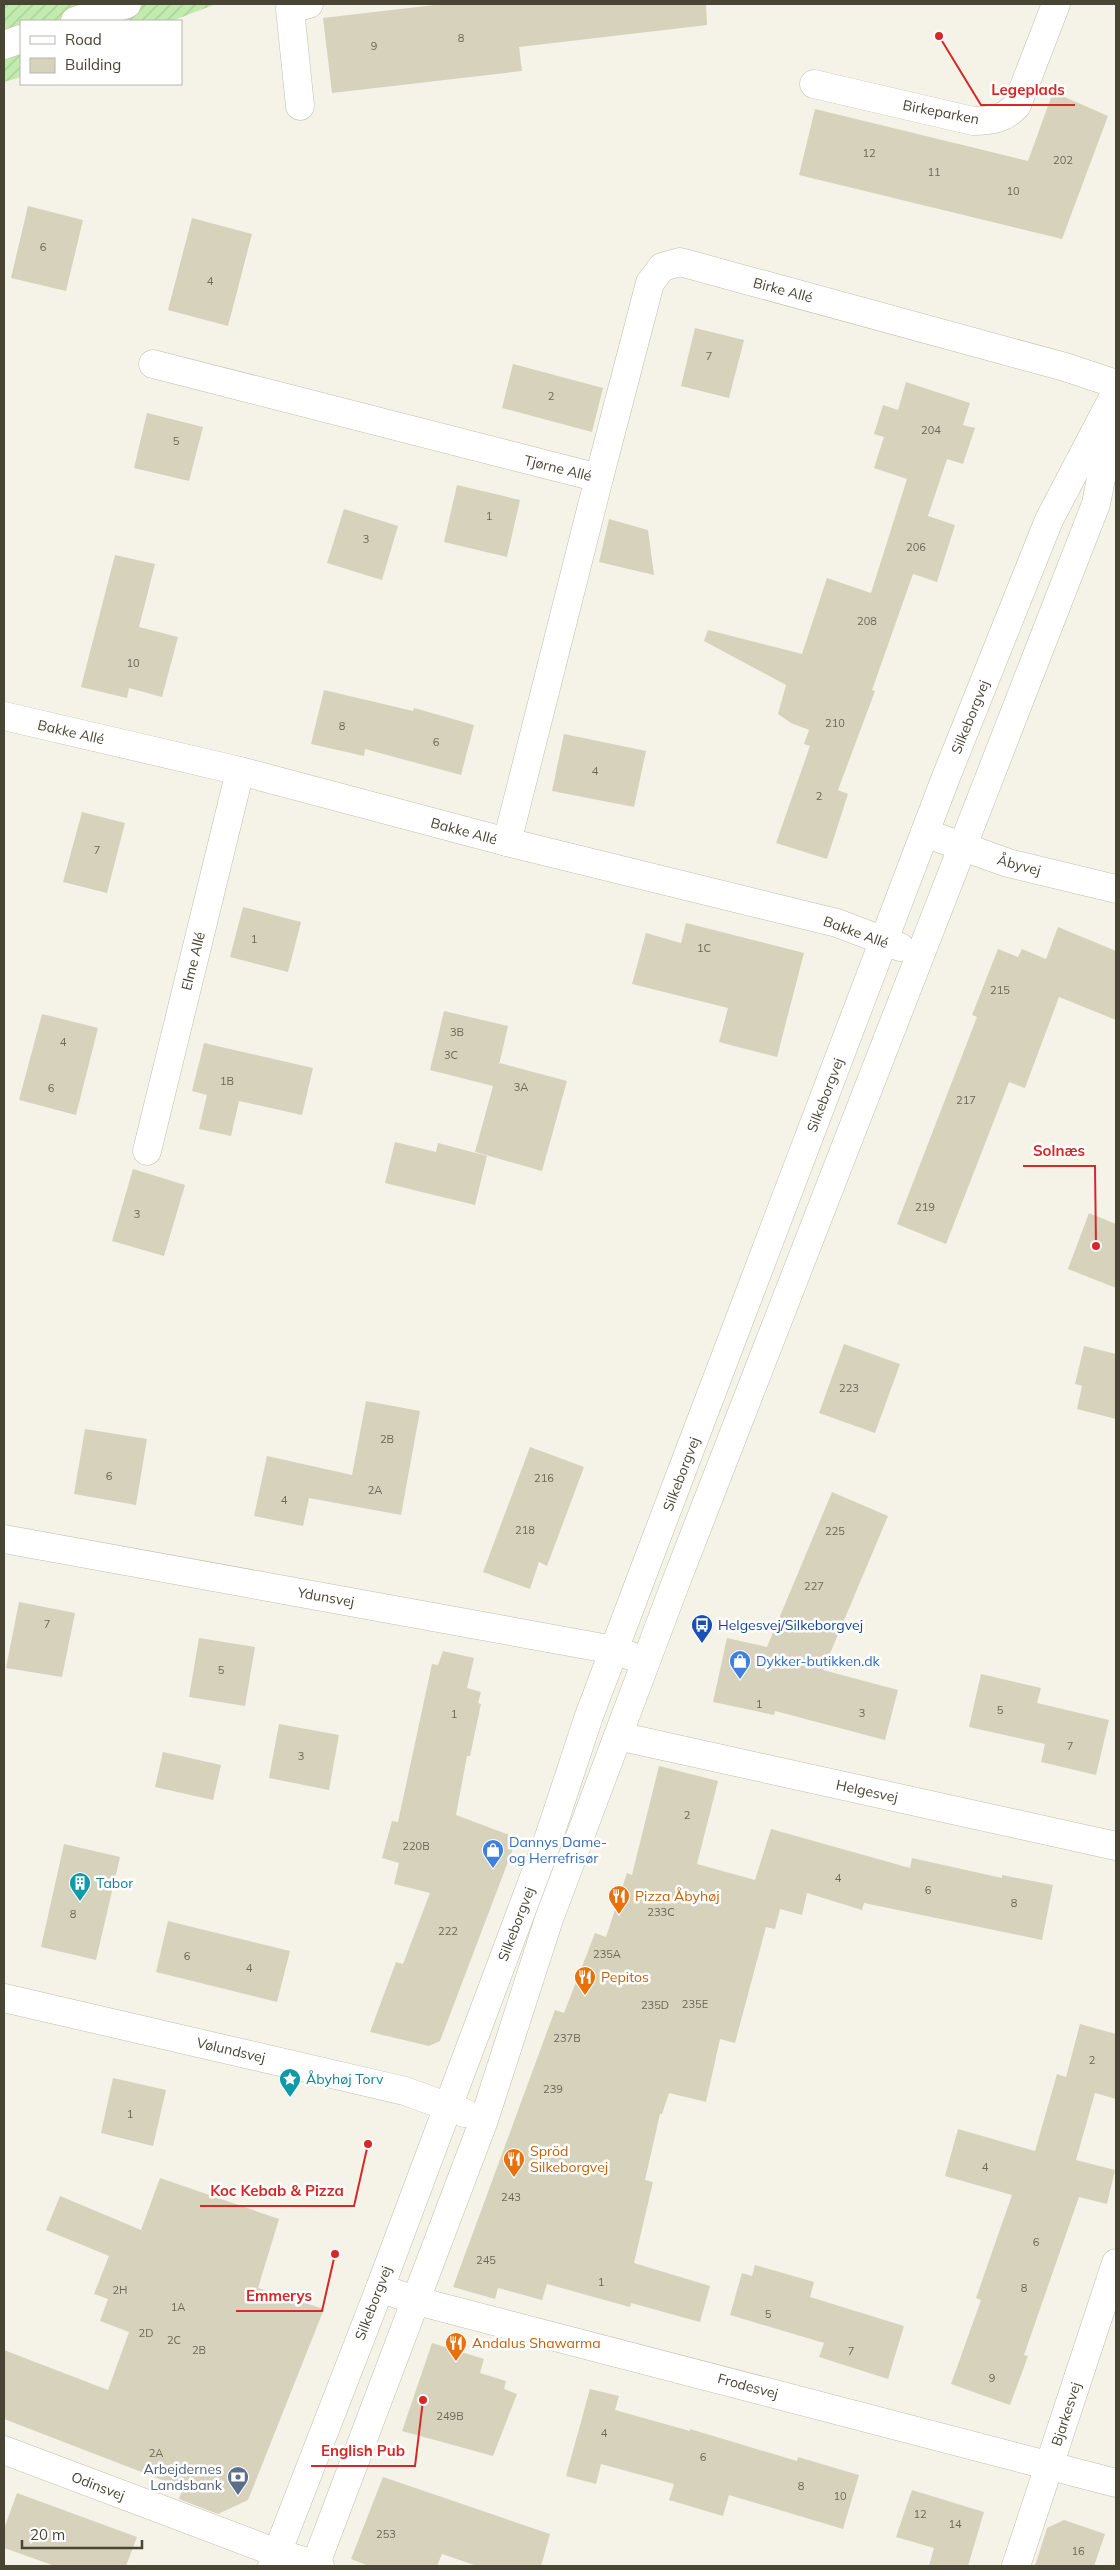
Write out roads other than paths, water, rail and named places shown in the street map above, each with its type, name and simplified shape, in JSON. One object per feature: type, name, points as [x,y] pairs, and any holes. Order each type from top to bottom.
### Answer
[{"type":"street","points":[[78,20],[127,4]]},
{"type":"street","points":[[300,106],[290,9],[309,4]]},
{"type":"street","name":"Birkeparken","points":[[814,84],[973,120],[989,121],[999,118],[1011,112],[1017,105],[1056,4]]},
{"type":"street","points":[[4,45],[20,40]]},
{"type":"street","name":"Birke Allé","points":[[600,478],[650,283],[662,267],[680,262],[1065,367],[1116,384]]},
{"type":"street","name":"Tjørne Allé","points":[[153,364],[600,478],[508,842]]},
{"type":"street","name":"Silkeborgvej","points":[[274,2559],[380,2288],[548,1840],[589,1716],[925,833],[1049,520],[1116,392]]},
{"type":"street","name":"Silkeborgvej","points":[[317,2566],[484,2120],[549,1919],[618,1736],[1096,504],[1116,403]]},
{"type":"street","name":"Bakke Allé","points":[[4,716],[240,771],[508,842],[837,923],[921,955]]},
{"type":"street","name":"Elme Allé","points":[[147,1151],[240,771]]},
{"type":"street","name":"Åbyvej","points":[[925,833],[1008,863],[1116,889]]},
{"type":"street","name":"Ydunsvej","points":[[4,1539],[614,1650],[647,1661]]},
{"type":"street","name":"Helgesvej","points":[[618,1736],[1116,1846]]},
{"type":"street","name":"Vølundsvej","points":[[4,1998],[405,2091],[484,2120]]},
{"type":"street","name":"Bjarkesvej","points":[[1016,2566],[1116,2262]]},
{"type":"street","name":"Frodesvej","points":[[380,2288],[417,2301],[1116,2483]]},
{"type":"street","name":"Odinsvej","points":[[4,2450],[274,2559],[317,2566]]},
{"type":"place","name":"Legeplads","points":[[939,36]]},
{"type":"place","name":"Solnæs","points":[[1096,1246]]},
{"type":"place","name":"Helgesvej/Silkeborgvej","points":[[702,1644]]},
{"type":"place","name":"Dykker-butikken.dk","points":[[740,1680]]},
{"type":"place","name":"Dannys Dame- og Herrefrisør","points":[[493,1869]]},
{"type":"place","name":"Tabor","points":[[80,1902]]},
{"type":"place","name":"Pizza Åbyhøj","points":[[619,1915]]},
{"type":"place","name":"Pepitos","points":[[585,1996]]},
{"type":"place","name":"Åbyhøj Torv","points":[[290,2098]]},
{"type":"place","name":"Koc Kebab & Pizza","points":[[368,2144]]},
{"type":"place","name":"Spröd Silkeborgvej","points":[[514,2178]]},
{"type":"place","name":"Emmerys","points":[[335,2254]]},
{"type":"place","name":"Andalus Shawarma","points":[[456,2362]]},
{"type":"place","name":"English Pub","points":[[423,2400]]},
{"type":"place","name":"Arbejdernes Landsbank","points":[[238,2496]]}]
